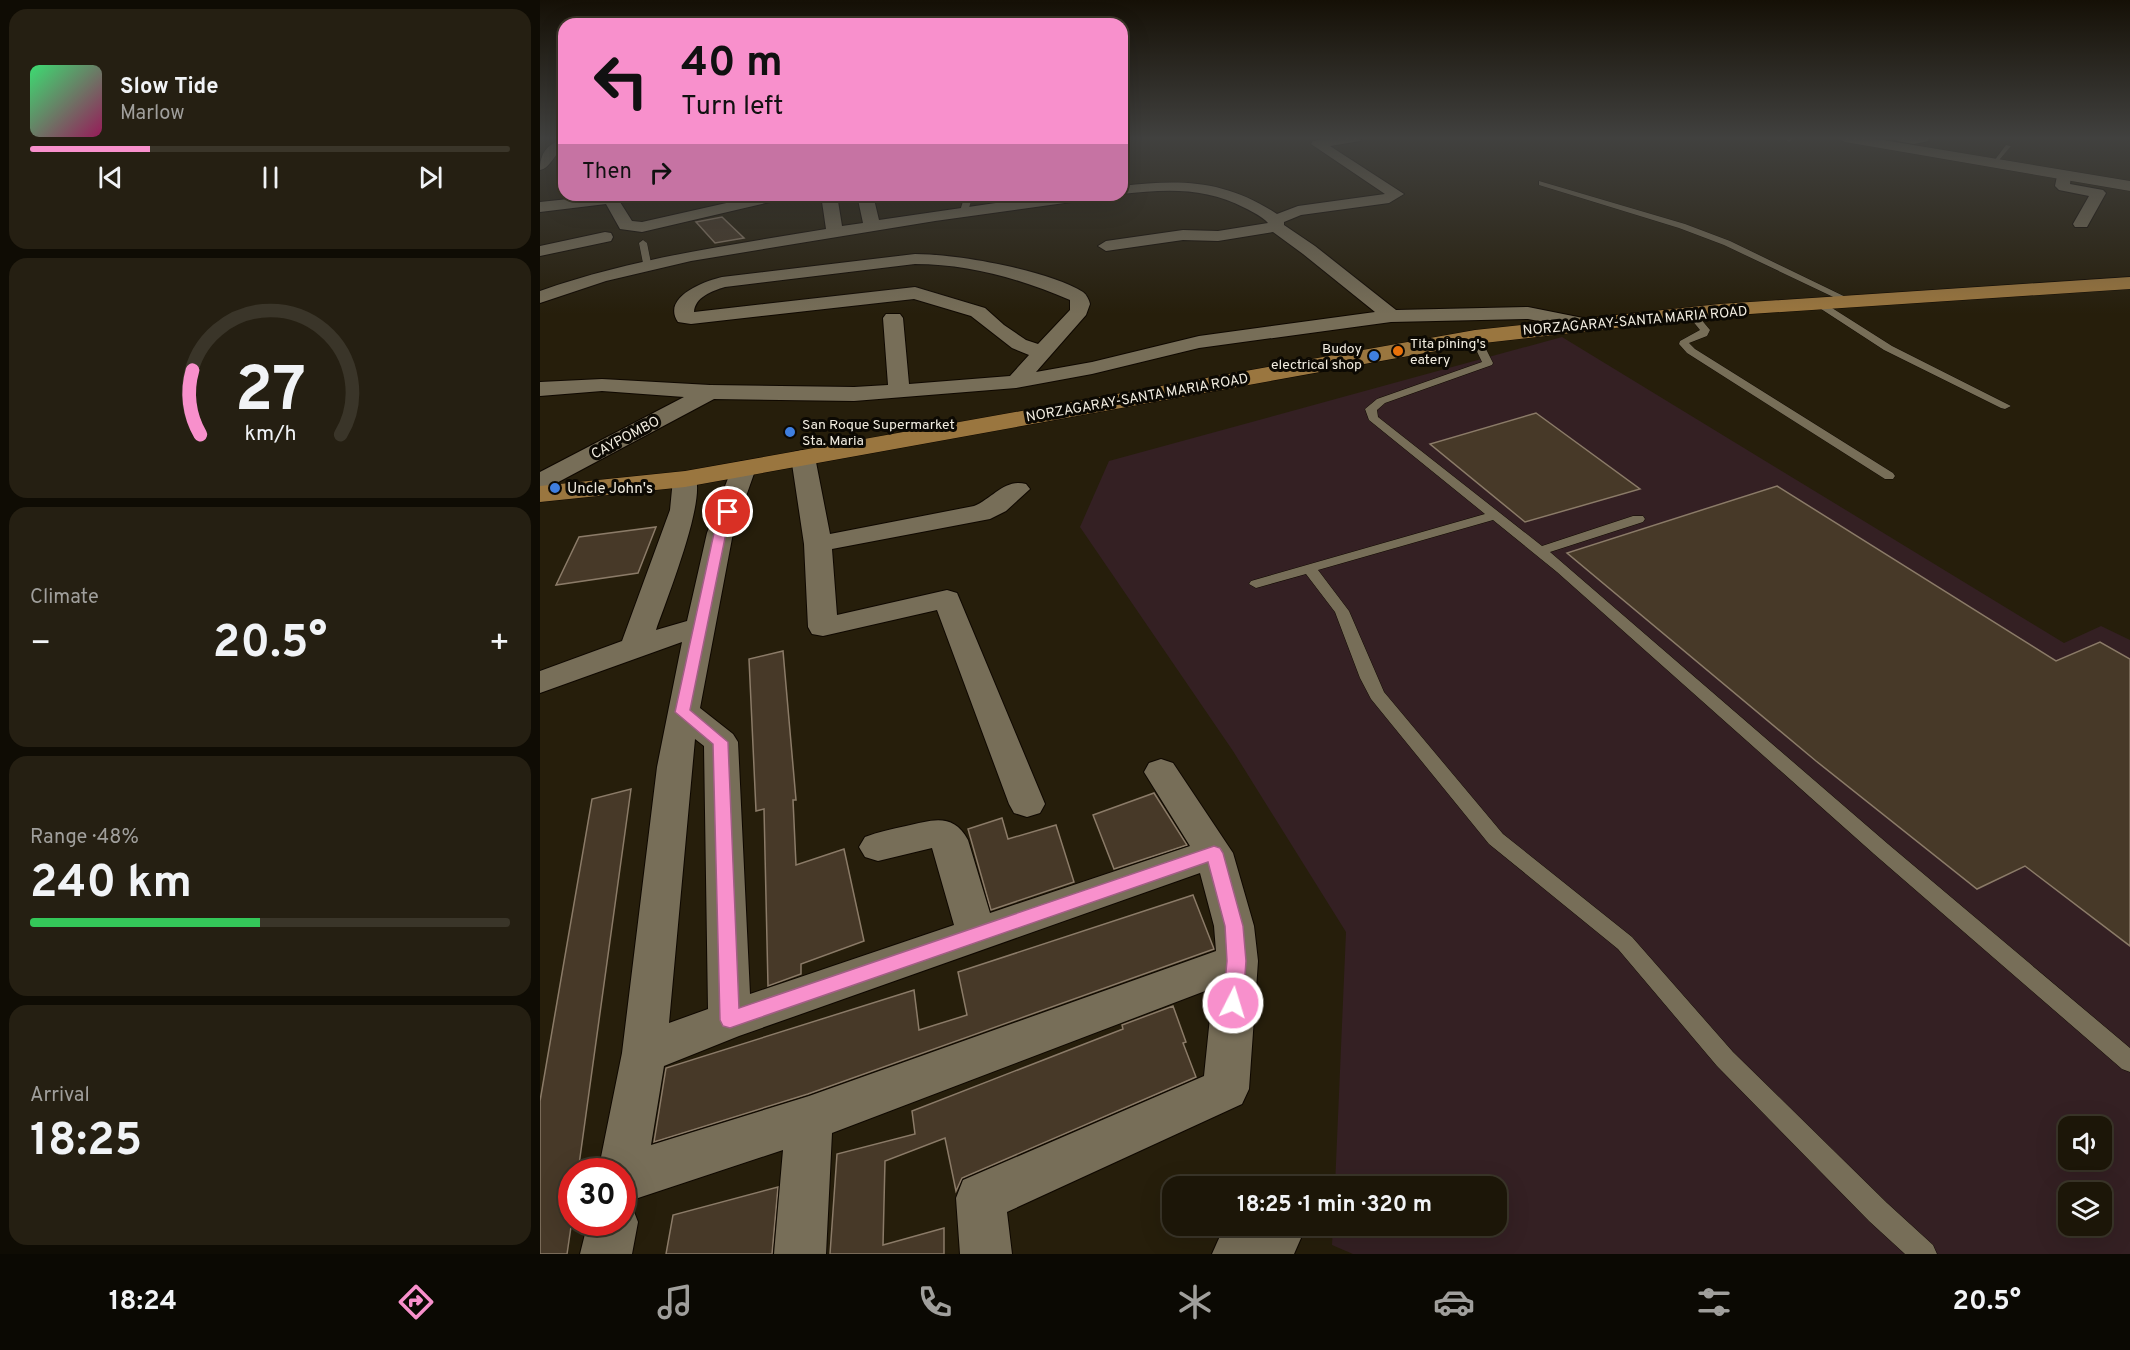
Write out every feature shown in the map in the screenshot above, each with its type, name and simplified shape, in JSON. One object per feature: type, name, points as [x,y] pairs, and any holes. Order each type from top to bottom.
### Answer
[{"type":"main road","name":"NORZAGARAY-SANTA MARIA ROAD","points":[[540,494],[686,479],[1475,337],[1576,322],[1818,303],[2130,284]]},
{"type":"street","points":[[1237,197],[1253,204],[1391,316]]},
{"type":"street","points":[[1106,246],[1183,235],[1218,236],[1276,224],[1298,211],[1392,197]]},
{"type":"street","points":[[2081,224],[2096,197]]},
{"type":"street","points":[[540,207],[593,201]]},
{"type":"street","points":[[612,201],[626,226],[634,228],[755,201]]},
{"type":"street","points":[[830,201],[836,232]]},
{"type":"street","points":[[866,201],[872,225]]},
{"type":"street","points":[[540,297],[562,288],[647,263],[836,232],[967,203],[997,201]]},
{"type":"street","points":[[540,251],[605,237]]},
{"type":"street","points":[[1016,382],[1079,311],[1081,304],[1078,297],[1040,281],[954,260],[915,259],[718,283],[705,288],[687,303],[686,307],[685,318],[691,318],[915,293],[978,312],[1019,344],[1042,352]]},
{"type":"street","points":[[540,282],[562,288]]},
{"type":"street","points":[[540,389],[602,385],[710,392],[854,394],[1016,382],[1092,368],[1199,342],[1391,316],[1528,313],[1576,322]]},
{"type":"street","points":[[893,318],[899,391]]},
{"type":"street","name":"CAYPOMBO","points":[[540,482],[710,392]]},
{"type":"street","points":[[803,457],[818,544],[823,627],[947,599],[1027,804]]},
{"type":"street","points":[[625,1158],[644,1053],[672,779],[682,712],[720,533],[744,468]]},
{"type":"street","points":[[635,648],[683,510],[686,479]]},
{"type":"street","points":[[818,544],[981,513],[997,506],[1017,489]]},
{"type":"street","points":[[540,683],[702,626]]},
{"type":"street","points":[[682,712],[721,742],[730,1020]]},
{"type":"street","points":[[986,1254],[981,1198],[1226,1089],[1237,961],[1234,926],[1214,853],[1161,772]]},
{"type":"street","points":[[878,847],[935,833],[942,834],[950,840],[977,935]]},
{"type":"street","points":[[644,1053],[730,1020],[1214,853]]},
{"type":"street","points":[[636,1175],[809,1119],[1237,961]]},
{"type":"street","points":[[800,1254],[809,1119]]},
{"type":"street","points":[[606,1254],[610,1236]]},
{"type":"lane","points":[[1586,197],[1682,226],[1727,243],[1849,301]]},
{"type":"lane","points":[[643,243],[647,263]]},
{"type":"lane","points":[[1818,303],[1888,348],[2005,406]]},
{"type":"lane","points":[[1692,314],[1705,330],[1703,334],[1683,344],[1691,351],[1889,476]]},
{"type":"lane","points":[[1475,337],[1488,363],[1381,401],[1371,409],[1373,418],[1540,551],[2130,1062]]},
{"type":"lane","points":[[1256,584],[1496,515]]},
{"type":"lane","points":[[1540,551],[1638,519]]},
{"type":"lane","points":[[1310,569],[1348,622],[1368,678],[1377,695],[1496,839],[1625,943],[1725,1059],[1878,1212],[1924,1254]]},
{"type":"shaded area","points":[[1562,337],[2064,643],[2101,626],[2130,640],[2130,1254],[1353,1254],[1332,1245],[1332,1236],[1507,1236],[1507,1176],[1335,1176],[1346,932],[1233,751],[1080,527],[1109,461]]},
{"type":"building","points":[[722,217],[744,238],[715,243],[696,222]]},
{"type":"building","points":[[1536,413],[1640,489],[1525,522],[1430,444]]},
{"type":"building","points":[[1777,486],[2056,661],[2100,642],[2130,659],[2130,946],[2025,866],[1977,889],[1816,761],[1567,553]]},
{"type":"building","points":[[656,527],[638,573],[556,585],[579,537]]},
{"type":"building","points":[[783,651],[796,800],[793,800],[796,865],[844,849],[864,941],[801,964],[801,974],[768,986],[764,809],[756,811],[749,659]]},
{"type":"building","points":[[631,789],[580,1158],[558,1158],[558,1236],[570,1236],[567,1254],[540,1254],[540,1101],[592,799]]},
{"type":"building","points":[[1154,793],[1187,845],[1114,869],[1093,815]]},
{"type":"building","points":[[1002,818],[1008,839],[1056,825],[1074,882],[991,910],[968,829]]},
{"type":"building","points":[[1193,895],[1214,949],[808,1094],[654,1142],[666,1068],[914,990],[919,1030],[967,1015],[958,972]]},
{"type":"building","points":[[1173,1006],[1186,1042],[1183,1043],[1196,1077],[962,1178],[956,1191],[945,1138],[885,1161],[883,1245],[944,1228],[944,1254],[830,1254],[837,1154],[915,1134],[912,1111],[1123,1029],[1122,1025]]},
{"type":"building","points":[[778,1187],[772,1254],[666,1254],[673,1215]]},
{"type":"place","name":"Tita pining's eatery","points":[[1398,351]]},
{"type":"place","name":"Budoy electrical shop","points":[[1374,356]]},
{"type":"place","name":"San Roque Supermarket Sta. Maria","points":[[790,432]]},
{"type":"place","name":"Uncle John's","points":[[555,488]]},
{"type":"route","points":[[728,512],[720,533],[682,712],[721,742],[730,1020],[1214,853],[1234,926],[1237,961],[1233,1003]]}]
